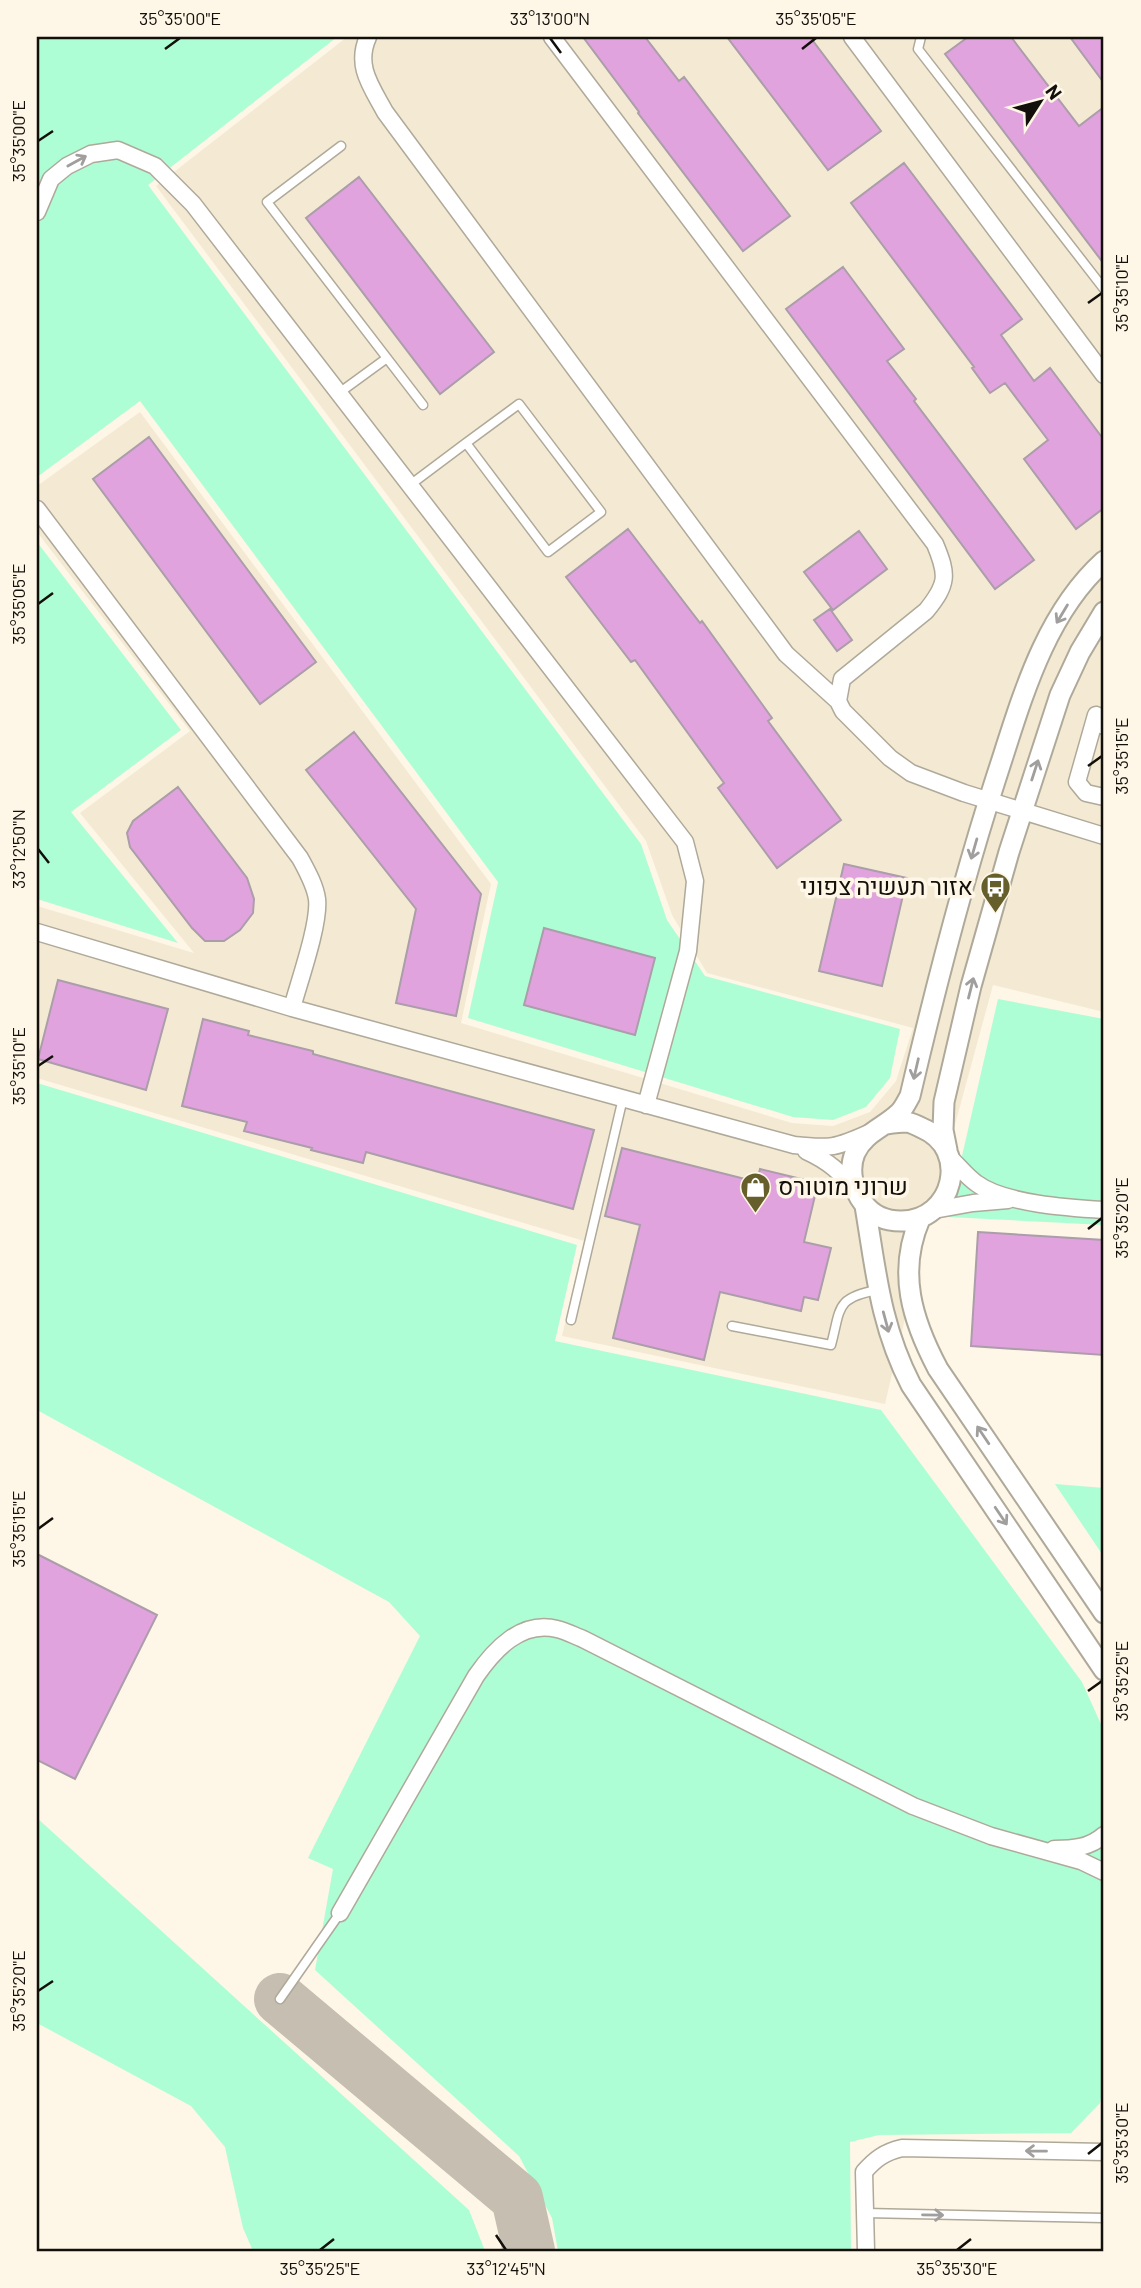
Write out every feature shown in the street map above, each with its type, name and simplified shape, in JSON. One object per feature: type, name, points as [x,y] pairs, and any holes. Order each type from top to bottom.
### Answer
[{"type":"street","points":[[368,37],[363,47],[362,65],[385,111],[786,654],[838,701],[855,725],[890,758],[911,773],[989,801],[1104,836]]},
{"type":"street","points":[[552,37],[935,544],[945,569],[943,585],[935,600],[926,611],[842,679],[838,701]]},
{"type":"street","points":[[852,37],[1104,374]]},
{"type":"street","points":[[37,212],[51,179],[67,166],[91,154],[118,150],[155,166],[193,204],[685,842],[695,881],[688,951],[646,1105]]},
{"type":"street","points":[[37,509],[300,858],[317,899],[317,916],[292,1008]]},
{"type":"street","points":[[1104,561],[1075,593],[1049,635],[1027,682],[989,801],[938,978],[910,1096],[901,1112],[859,1145],[853,1157],[851,1171],[861,1199],[878,1290],[896,1357],[911,1385],[1104,1670]]},
{"type":"street","points":[[1104,612],[1080,652],[1060,695],[1023,810],[971,986],[944,1102],[943,1130],[952,1169],[949,1187],[945,1196],[927,1214],[912,1237],[907,1263],[909,1284],[925,1345],[938,1369],[1104,1614]]},
{"type":"street","points":[[1104,726],[1096,715],[1077,782],[1086,793],[1104,797]]},
{"type":"street","points":[[37,932],[292,1008],[794,1145],[820,1148],[840,1146],[878,1128],[909,1122],[932,1132],[948,1154],[977,1184],[998,1195],[1104,1210]]},
{"type":"street","points":[[794,1145],[831,1164],[844,1175],[861,1199],[879,1217],[889,1220],[912,1221],[927,1214],[973,1203],[1017,1199]]},
{"type":"street","points":[[340,1913],[476,1676],[493,1651],[512,1637],[533,1628],[555,1628],[583,1639],[913,1806],[991,1836],[1081,1861],[1104,1872]]},
{"type":"street","points":[[1043,1849],[1072,1849],[1095,1843],[1104,1835]]},
{"type":"street","points":[[866,2251],[864,2172],[886,2152],[902,2148],[1104,2152]]},
{"type":"lane","points":[[921,37],[918,50],[1104,289]]},
{"type":"lane","points":[[341,146],[267,202],[423,405]]},
{"type":"lane","points":[[339,393],[387,358]]},
{"type":"lane","points":[[409,485],[466,443],[519,404],[601,512],[548,552],[466,443]]},
{"type":"lane","points":[[571,1320],[623,1098]]},
{"type":"lane","points":[[732,1326],[831,1345],[842,1304],[856,1294],[878,1290]]},
{"type":"lane","points":[[280,1999],[340,1913]]},
{"type":"lane","points":[[865,2213],[1104,2218]]},
{"type":"shaded area","name":"אזור תעשיה צפוני","points":[[347,37],[1104,37],[1104,1012],[993,985],[922,1246],[885,1404],[562,1336],[584,1241],[37,1078],[37,906],[194,953],[80,813],[190,731],[37,532],[37,486],[140,412],[491,884],[461,1023],[792,1123],[833,1126],[870,1112],[896,1081],[913,1028],[707,973],[672,915],[646,841],[156,186]]},
{"type":"green space","points":[[37,37],[337,37],[148,185],[641,844],[667,920],[705,976],[900,1029],[890,1078],[866,1107],[833,1120],[793,1117],[468,1018],[498,882],[140,401],[37,477]]},
{"type":"green space","points":[[37,542],[181,730],[71,812],[178,943],[37,899]]},
{"type":"green space","points":[[998,999],[1104,1019],[1104,1225],[948,1217]]},
{"type":"green space","points":[[37,1083],[577,1245],[555,1341],[881,1410],[1082,1682],[1104,1731],[1104,2080],[1100,2103],[1071,2133],[879,2135],[850,2142],[851,2251],[558,2251],[552,2218],[519,2156],[315,1970],[333,1869],[308,1858],[420,1636],[389,1602],[37,1410]]},
{"type":"green space","points":[[1055,1484],[1104,1488],[1104,1557]]},
{"type":"green space","points":[[37,1818],[469,2210],[485,2251],[253,2251],[243,2228],[225,2147],[191,2106],[37,2023]]},
{"type":"building","points":[[583,37],[645,37],[679,81],[684,77],[790,216],[743,251]]},
{"type":"building","points":[[727,37],[810,37],[881,131],[828,170]]},
{"type":"building","points":[[968,37],[1011,37],[1079,126],[1104,107],[1104,264],[945,54]]},
{"type":"building","points":[[1070,37],[1104,37],[1104,83]]},
{"type":"building","points":[[904,163],[1022,319],[1001,335],[1034,381],[1050,368],[1104,440],[1104,508],[1076,529],[1024,459],[1048,440],[1005,383],[990,393],[972,368],[974,367],[851,203]]},
{"type":"building","points":[[359,177],[494,352],[440,394],[306,218]]},
{"type":"building","points":[[843,267],[904,349],[887,361],[1034,560],[995,589],[786,309]]},
{"type":"building","points":[[149,437],[316,662],[260,704],[93,479]]},
{"type":"building","points":[[628,529],[700,623],[702,621],[772,718],[768,721],[841,820],[777,868],[718,788],[724,783],[635,660],[631,662],[566,577]]},
{"type":"building","points":[[859,531],[887,569],[833,610],[804,572]]},
{"type":"building","points":[[830,609],[852,640],[837,651],[814,620]]},
{"type":"building","points":[[354,732],[481,894],[456,1016],[396,1003],[416,909],[306,770]]},
{"type":"building","points":[[178,787],[247,878],[254,899],[253,913],[240,930],[224,941],[205,941],[192,928],[130,847],[127,833],[133,821]]},
{"type":"building","points":[[844,864],[907,878],[882,986],[819,971]]},
{"type":"building","points":[[544,928],[655,958],[635,1035],[524,1005]]},
{"type":"building","points":[[58,980],[168,1009],[146,1090],[38,1059]]},
{"type":"building","points":[[203,1019],[249,1031],[248,1035],[313,1051],[313,1054],[594,1130],[573,1209],[366,1152],[363,1163],[311,1150],[312,1148],[244,1131],[247,1122],[182,1106]]},
{"type":"building","points":[[622,1148],[757,1182],[760,1169],[818,1183],[804,1242],[831,1248],[818,1300],[804,1297],[801,1311],[720,1292],[704,1360],[613,1338],[640,1225],[605,1216]]},
{"type":"building","points":[[978,1232],[1104,1240],[1104,1355],[971,1346]]},
{"type":"building","points":[[37,1554],[157,1615],[75,1779],[37,1760]]},
{"type":"taxiway","points":[[280,1999],[517,2198],[529,2251]]},
{"type":"place","name":"אזור תעשיה צפוני","points":[[996,914]]},
{"type":"place","name":"שרוני מוטורס","points":[[755,1214]]}]
